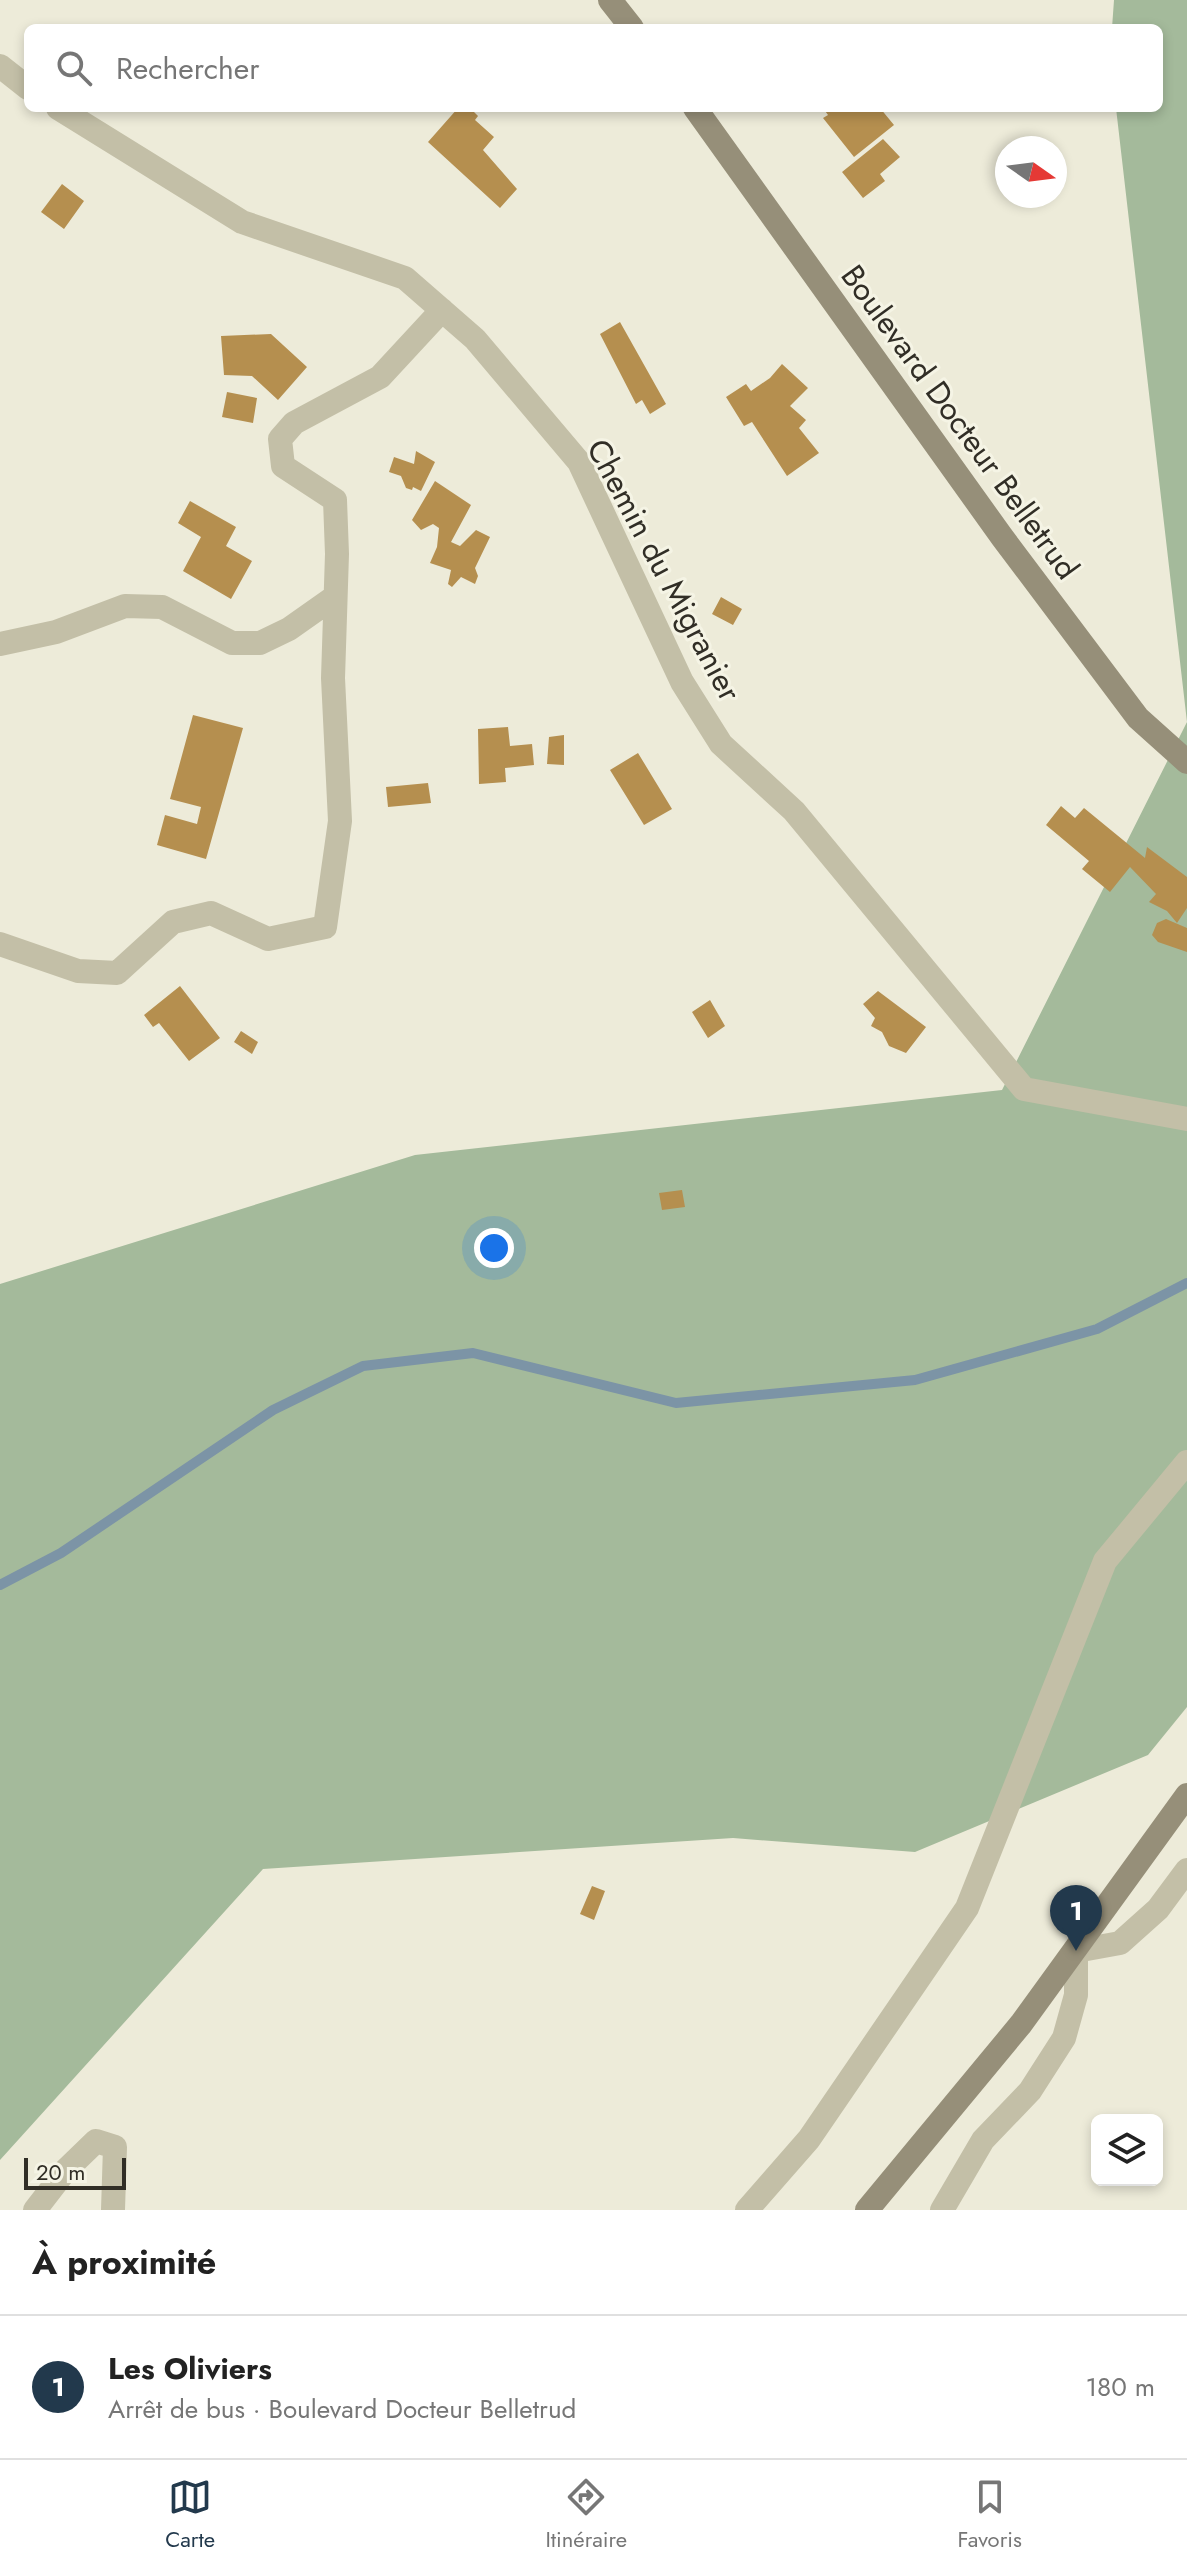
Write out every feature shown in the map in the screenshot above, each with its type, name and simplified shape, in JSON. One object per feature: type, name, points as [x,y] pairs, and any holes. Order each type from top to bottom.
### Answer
[{"type":"main road","points":[[610,0],[629,24]]},
{"type":"main road","name":"Boulevard Docteur Belletrud","points":[[698,112],[1002,537],[1128,706],[1187,762]]},
{"type":"main road","points":[[867,2210],[1021,2024],[1187,1795]]},
{"type":"street","points":[[0,66],[24,85]]},
{"type":"street","name":"Chemin du Migranier","points":[[64,112],[242,222],[405,278],[475,339],[579,462],[682,682],[721,744],[794,811],[1024,1089],[1187,1119]]},
{"type":"street","points":[[0,944],[78,971],[117,973],[173,922],[211,913],[268,939],[325,927],[340,821],[333,598],[337,554],[335,500],[283,466],[280,439],[294,423],[380,377],[442,310]]},
{"type":"street","points":[[0,644],[56,632],[125,606],[162,607],[232,643],[260,643],[289,629],[333,598]]},
{"type":"street","points":[[747,2210],[809,2139],[967,1908],[1105,1561],[1187,1462]]},
{"type":"street","points":[[942,2210],[983,2140],[1030,2091],[1064,2038],[1076,1995],[1076,1951],[1120,1943],[1158,1909],[1187,1870]]},
{"type":"street","points":[[35,2210],[66,2170],[96,2141],[115,2147],[113,2210]]},
{"type":"green space","points":[[1114,0],[1187,0],[1187,722],[1116,112],[1163,112],[1163,24],[1112,24]]},
{"type":"green space","points":[[1187,722],[1187,1707],[1148,1755],[915,1852],[733,1838],[263,1869],[0,2160],[0,1284],[415,1155],[1002,1090]]},
{"type":"building","points":[[454,112],[474,112],[478,116],[475,120],[494,137],[483,150],[517,189],[500,208],[428,142]]},
{"type":"building","points":[[826,112],[883,112],[894,125],[854,157],[823,118],[828,115]]},
{"type":"building","points":[[883,139],[900,157],[880,174],[885,181],[863,198],[842,172]]},
{"type":"building","points":[[62,184],[84,201],[64,229],[41,212]]},
{"type":"building","points":[[620,322],[666,404],[650,414],[642,400],[636,404],[600,334]]},
{"type":"building","points":[[271,334],[307,367],[278,400],[252,376],[224,375],[221,336]]},
{"type":"building","points":[[782,364],[808,388],[790,406],[806,420],[799,428],[819,453],[787,476],[752,422],[744,426],[726,397],[746,384],[751,391],[770,378]]},
{"type":"building","points":[[227,392],[257,398],[253,423],[222,417]]},
{"type":"building","points":[[416,451],[435,462],[421,491],[406,488],[401,476],[389,472],[394,457],[414,464]]},
{"type":"building","points":[[435,481],[471,505],[451,542],[460,546],[476,530],[490,537],[475,568],[478,576],[475,584],[461,577],[452,587],[448,584],[451,570],[430,563],[437,547],[439,528],[433,524],[421,530],[412,520]]},
{"type":"building","points":[[190,501],[236,527],[226,546],[252,561],[231,599],[183,571],[201,537],[178,523]]},
{"type":"building","points":[[721,597],[742,609],[733,625],[712,614]]},
{"type":"building","points":[[193,715],[243,728],[206,859],[157,845],[165,815],[197,824],[201,807],[170,799]]},
{"type":"building","points":[[508,727],[510,746],[532,744],[534,765],[505,768],[506,782],[479,784],[478,729]]},
{"type":"building","points":[[564,735],[564,765],[547,764],[549,737]]},
{"type":"building","points":[[638,753],[672,809],[644,825],[610,770]]},
{"type":"building","points":[[428,783],[431,803],[388,807],[386,787]]},
{"type":"building","points":[[1061,806],[1075,818],[1084,808],[1145,858],[1147,847],[1187,877],[1187,908],[1177,923],[1167,911],[1149,902],[1156,894],[1130,867],[1110,892],[1082,869],[1089,861],[1046,825]]},
{"type":"building","points":[[1166,919],[1187,928],[1187,952],[1158,942],[1152,935],[1157,923]]},
{"type":"building","points":[[180,986],[220,1038],[189,1061],[159,1023],[153,1027],[144,1015]]},
{"type":"building","points":[[878,991],[926,1027],[906,1053],[889,1046],[882,1032],[871,1026],[875,1018],[863,1004]]},
{"type":"building","points":[[710,1000],[725,1026],[708,1038],[692,1012]]},
{"type":"building","points":[[241,1031],[258,1042],[252,1054],[234,1042]]},
{"type":"building","points":[[682,1190],[685,1207],[662,1210],[659,1193]]},
{"type":"building","points":[[592,1886],[605,1891],[594,1920],[580,1914]]},
{"type":"waterway","points":[[0,1585],[61,1553],[273,1410],[363,1366],[473,1353],[676,1403],[915,1380],[1097,1329],[1187,1283]]},
{"type":"place","name":"Les Oliviers","points":[[1076,1951]]}]
